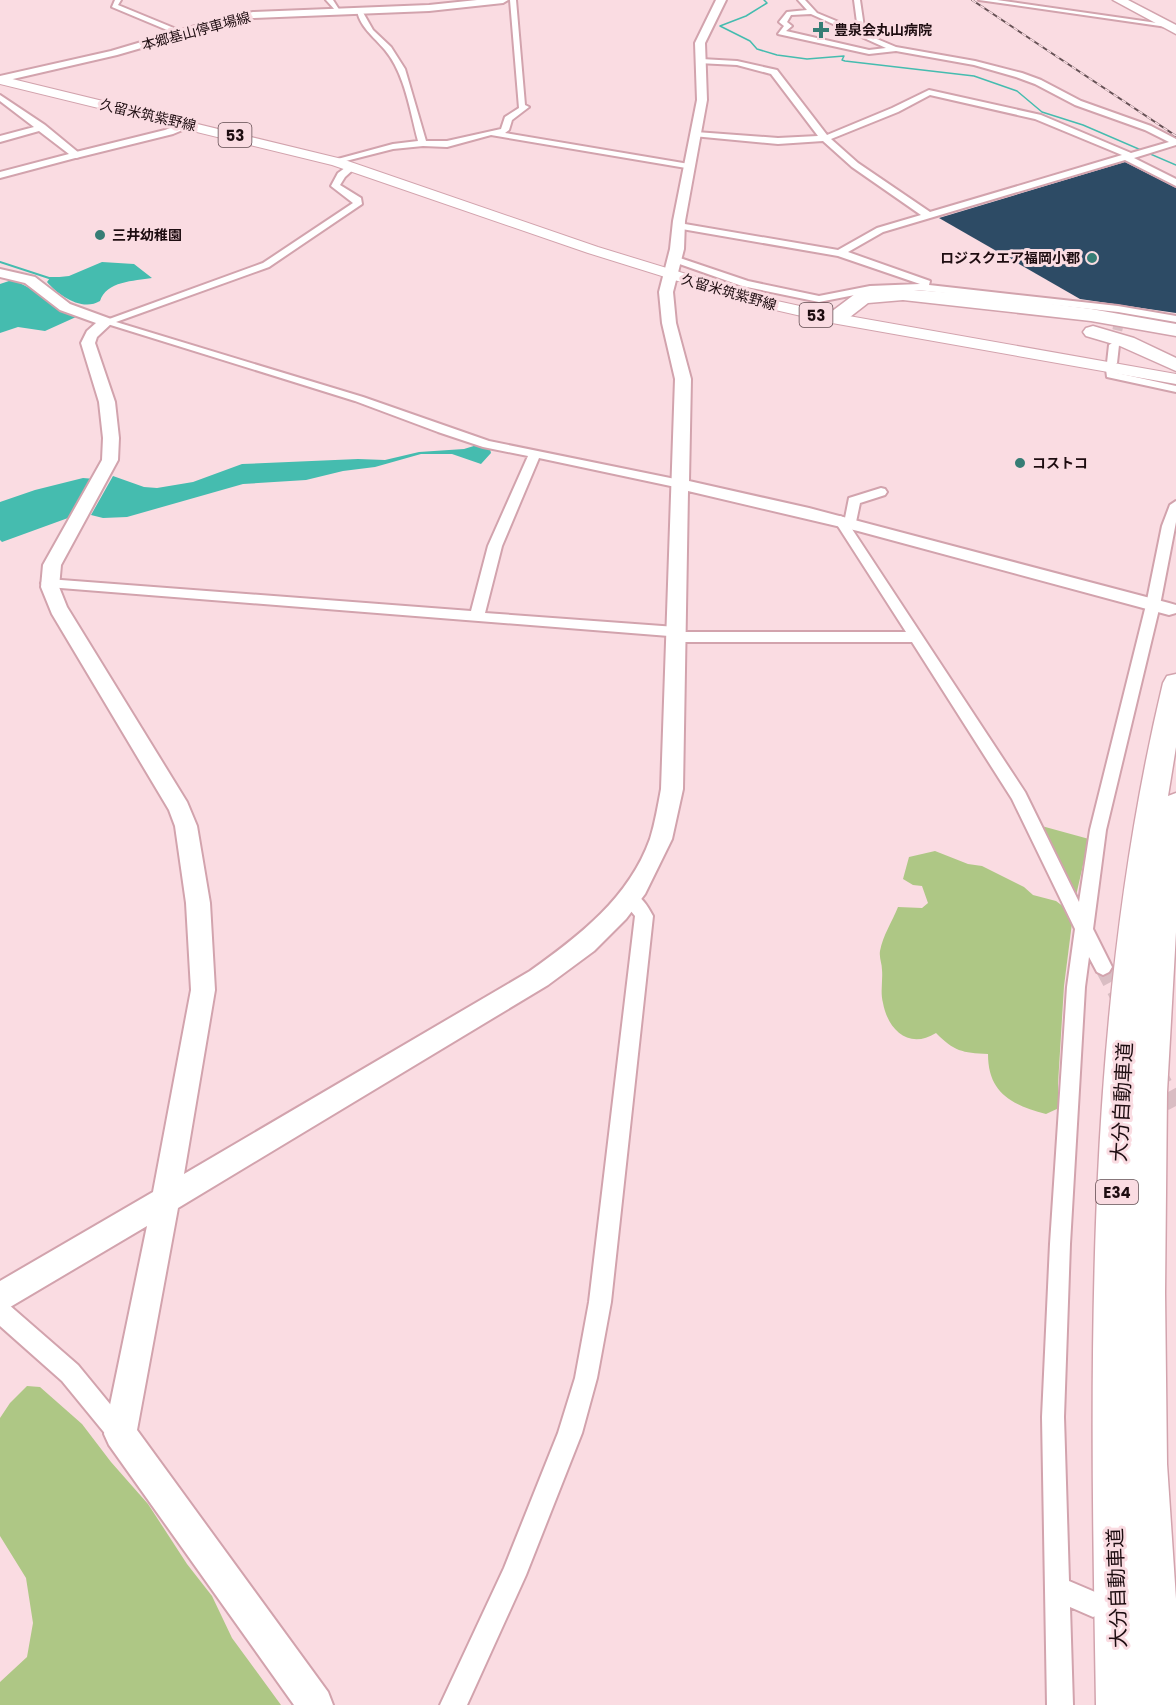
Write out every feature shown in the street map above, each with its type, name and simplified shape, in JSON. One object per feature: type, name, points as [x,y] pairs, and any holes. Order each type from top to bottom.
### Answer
[{"type":"highway","points":[[1119,0],[1171,28]]},
{"type":"highway","points":[[837,315],[862,298],[870,296],[931,292],[1176,343]]},
{"type":"highway","points":[[1053,316],[1091,315],[1176,330]]},
{"type":"highway","points":[[1053,316],[1128,342],[1176,365]]},
{"type":"highway","name":"大分自動車道","points":[[1120,1705],[1113,1430],[1113,1282],[1121,1083],[1134,927],[1150,804],[1176,683]]},
{"type":"highway","name":"大分自動車道","points":[[1159,1705],[1146,1464],[1145,1293],[1150,1080],[1160,933],[1176,804]]},
{"type":"main road","name":"久留米筑紫野線","points":[[0,79],[337,162],[466,207],[672,267],[764,303],[1176,379]]},
{"type":"main road","name":"久留米筑紫野線","points":[[1111,366],[1176,374]]},
{"type":"street","points":[[118,0],[114,6],[182,33]]},
{"type":"street","points":[[329,0],[338,10]]},
{"type":"street","name":"本郷基山停車場線","points":[[0,79],[113,53],[248,15],[429,8],[503,0]]},
{"type":"street","points":[[498,134],[506,130],[511,116],[525,107],[521,106],[513,0]]},
{"type":"street","points":[[0,1299],[352,1087],[539,978],[586,944],[629,898],[661,840],[670,808],[674,749],[683,380],[667,310],[672,267],[702,100],[701,40],[722,0]]},
{"type":"street","points":[[801,0],[812,12],[894,50]]},
{"type":"street","points":[[857,0],[862,36]]},
{"type":"street","points":[[982,0],[1171,28]]},
{"type":"street","points":[[359,10],[370,31],[388,49],[401,69],[423,143]]},
{"type":"street","points":[[812,12],[789,12],[783,22],[788,26],[781,32],[869,52],[894,50],[975,63],[1019,75],[1078,103],[1148,128],[1176,142]]},
{"type":"street","points":[[701,61],[737,63],[774,72],[826,138],[855,165],[929,216]]},
{"type":"street","points":[[696,134],[778,141],[826,138],[895,110],[929,92],[1038,117],[1128,157],[1176,183]]},
{"type":"street","points":[[0,97],[76,155]]},
{"type":"street","points":[[0,175],[169,132],[188,124]]},
{"type":"street","points":[[0,139],[42,127]]},
{"type":"street","points":[[337,162],[393,147],[423,143],[447,144],[486,133],[689,167]]},
{"type":"street","points":[[840,253],[871,234],[1176,142]]},
{"type":"street","points":[[120,1434],[166,1200],[202,990],[198,903],[186,826],[179,808],[52,598],[48,583],[52,565],[110,460],[112,447],[105,396],[99,369],[88,344],[90,337],[106,322],[256,268],[282,256],[357,204],[358,200],[355,197],[334,186],[341,175],[352,167]]},
{"type":"street","points":[[679,226],[840,253],[919,280],[931,292]]},
{"type":"street","points":[[672,267],[819,299],[892,286],[1176,319]]},
{"type":"street","points":[[0,273],[30,280],[65,307],[106,322],[359,399],[487,444],[763,500],[1161,607]]},
{"type":"street","points":[[1114,345],[1111,375],[1176,389]]},
{"type":"street","points":[[477,616],[495,546],[535,453]]},
{"type":"street","points":[[845,521],[854,509],[854,501],[881,492]]},
{"type":"street","points":[[1060,1705],[1053,1417],[1076,998],[1085,933],[1086,904],[1098,830],[1161,607],[1176,505]]},
{"type":"street","points":[[845,521],[916,637],[1019,796],[1103,967]]},
{"type":"street","points":[[48,583],[477,616],[676,634],[916,637]]},
{"type":"street","points":[[453,1705],[514,1575],[570,1433],[586,1378],[600,1302],[644,916],[629,898]]},
{"type":"street","points":[[0,1312],[70,1373],[120,1434],[223,1574],[315,1705]]},
{"type":"street","points":[[1056,1588],[1093,1604]]},
{"type":"shaded area","points":[[102,262],[134,264],[152,278],[129,281],[114,286],[103,294],[100,301],[93,304],[78,303],[64,297],[47,282],[50,278],[69,276]]},
{"type":"shaded area","points":[[12,280],[21,283],[76,317],[45,331],[18,327],[0,333],[0,284]]},
{"type":"shaded area","points":[[477,445],[490,449],[491,453],[481,464],[452,454],[421,454],[375,467],[343,471],[306,480],[243,484],[127,517],[103,518],[91,515],[113,476],[144,487],[157,488],[193,482],[242,464],[385,460],[419,452],[464,449]]},
{"type":"shaded area","points":[[83,478],[95,479],[76,511],[68,518],[2,542],[0,540],[0,502],[35,490]]},
{"type":"shaded area","points":[[1038,825],[1089,839],[1075,900]]},
{"type":"shaded area","points":[[935,851],[968,864],[982,866],[1024,887],[1033,895],[1056,901],[1068,910],[1072,923],[1064,986],[1058,1084],[1059,1108],[1046,1114],[1013,1101],[997,1088],[992,1079],[988,1054],[959,1050],[936,1033],[926,1038],[909,1038],[895,1029],[886,1013],[882,995],[881,945],[898,907],[922,908],[928,903],[922,886],[913,885],[903,879],[909,857]]},
{"type":"shaded area","points":[[27,1386],[40,1387],[82,1424],[111,1462],[148,1504],[187,1564],[212,1596],[232,1638],[281,1705],[0,1705],[0,1682],[27,1657],[33,1623],[26,1578],[0,1536],[0,1418],[10,1403]]},
{"type":"building","name":"ロジスクエア福岡小郡","points":[[1125,162],[1176,188],[1176,313],[1080,299],[939,218]]},
{"type":"waterway","points":[[764,0],[767,3],[746,16],[720,26],[750,41],[757,49],[777,55],[807,59],[844,56],[842,60],[845,61],[974,76],[1017,91],[1042,112],[1083,125],[1176,165]]},
{"type":"waterway","points":[[0,262],[49,278],[60,278]]},
{"type":"tunnel","points":[[1114,345],[1120,318]]},
{"type":"tunnel","points":[[1103,967],[1122,1003]]},
{"type":"tunnel","points":[[1156,1069],[1176,1106]]},
{"type":"railway","points":[[972,0],[1176,136]]},
{"type":"place","name":"豊泉会丸山病院","points":[[821,30]]},
{"type":"place","name":"三井幼稚園","points":[[100,235]]},
{"type":"place","name":"ロジスクエア福岡小郡","points":[[1092,258]]},
{"type":"place","name":"コストコ","points":[[1020,463]]}]
